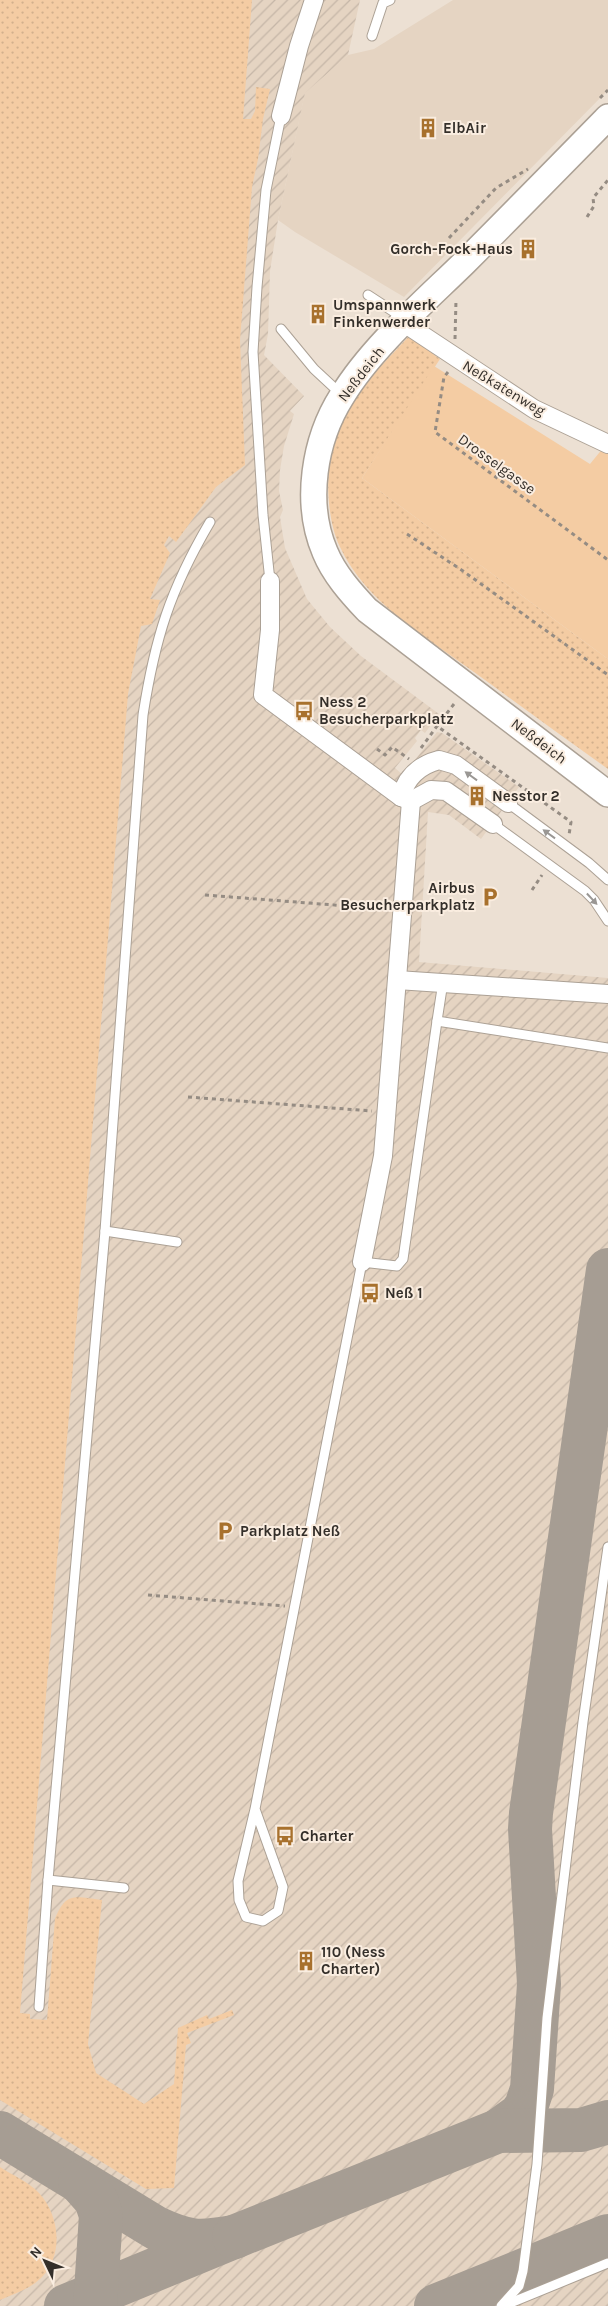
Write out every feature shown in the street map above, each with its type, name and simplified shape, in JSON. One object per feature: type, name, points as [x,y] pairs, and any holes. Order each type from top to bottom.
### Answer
[{"type":"street","points":[[281,116],[299,46],[314,0]]},
{"type":"street","name":"Neßdeich","points":[[601,110],[457,270],[404,323],[362,369],[342,395],[332,414],[319,448],[314,494],[318,534],[325,553],[343,582],[367,610],[608,794]]},
{"type":"street","name":"Neßkatenweg","points":[[404,323],[534,409],[608,444]]},
{"type":"street","points":[[270,581],[270,630],[263,695],[406,799]]},
{"type":"street","points":[[362,1262],[383,1156],[403,911],[408,779],[431,762],[447,761],[456,765],[508,803]]},
{"type":"street","points":[[406,799],[431,790],[446,791],[493,824]]},
{"type":"street","points":[[398,980],[608,994]]},
{"type":"lane","points":[[372,36],[384,3],[390,0]]},
{"type":"lane","points":[[270,581],[263,515],[253,352],[266,190],[281,116]]},
{"type":"lane","points":[[368,295],[394,312],[404,323]]},
{"type":"lane","points":[[281,329],[314,369],[342,395]]},
{"type":"lane","points":[[38,2007],[104,1231],[143,715],[152,660],[162,624],[188,559],[210,522]]},
{"type":"lane","points":[[508,803],[589,863],[608,880]]},
{"type":"lane","points":[[493,824],[585,892],[594,900],[608,920]]},
{"type":"lane","points":[[255,1809],[282,1887],[278,1911],[263,1921],[246,1916],[238,1900],[238,1881],[255,1809],[362,1262],[397,1266],[402,1261],[443,982]]},
{"type":"lane","points":[[437,1021],[608,1048]]},
{"type":"lane","points":[[104,1231],[177,1242]]},
{"type":"lane","points":[[502,2306],[519,2286],[523,2271],[537,2164],[547,2018],[583,1722],[608,1547]]},
{"type":"lane","points":[[48,1880],[124,1888]]},
{"type":"lane","points":[[502,2306],[608,2263]]},
{"type":"path","points":[[601,110],[608,90]]},
{"type":"path","points":[[449,238],[496,188],[531,167]]},
{"type":"path","points":[[587,217],[594,206],[593,198],[608,180]]},
{"type":"path","points":[[457,270],[459,286],[455,304],[456,340],[462,362]]},
{"type":"path","name":"Drosselgasse","points":[[462,362],[444,377],[435,432],[608,560]]},
{"type":"path","points":[[406,534],[463,571],[608,675]]},
{"type":"path","points":[[377,749],[386,755],[392,747],[411,761],[437,726]]},
{"type":"path","points":[[205,895],[403,911]]},
{"type":"path","points":[[188,1097],[386,1112]]},
{"type":"path","points":[[148,1594],[295,1607]]},
{"type":"shaded area","points":[[0,0],[360,0],[348,55],[305,93],[278,220],[270,271],[268,334],[264,355],[304,396],[290,411],[294,414],[284,446],[280,470],[279,491],[283,510],[280,517],[285,548],[307,599],[330,627],[361,656],[439,714],[425,733],[421,730],[415,738],[417,741],[395,768],[403,775],[437,732],[442,733],[519,787],[481,839],[449,815],[428,812],[419,962],[608,978],[608,2306],[0,2306]]},
{"type":"shaded area","points":[[0,0],[252,0],[243,119],[251,119],[255,111],[256,87],[270,89],[252,187],[240,340],[245,465],[216,487],[176,542],[169,536],[164,545],[170,553],[150,599],[160,600],[152,624],[141,626],[128,694],[20,2013],[30,2014],[30,2019],[47,2020],[55,1919],[63,1904],[72,1898],[78,1897],[102,1900],[88,2044],[96,2073],[144,2104],[174,2084],[178,2028],[207,2015],[209,2019],[232,2010],[234,2015],[187,2033],[191,2043],[186,2045],[174,2188],[146,2189],[0,2100]]},
{"type":"shaded area","points":[[453,0],[608,0],[608,90],[404,297],[278,220],[305,92],[348,55],[374,49]]},
{"type":"shaded area","points":[[409,336],[440,359],[362,478],[608,659],[608,769],[417,632],[381,602],[365,585],[351,567],[340,547],[332,520],[328,490],[330,459],[336,432],[349,405],[358,393]]},
{"type":"shaded area","points":[[434,366],[590,464],[608,442],[608,659],[362,478]]},
{"type":"shaded area","points":[[0,2167],[35,2189],[46,2202],[55,2224],[56,2247],[48,2269],[37,2282],[0,2300]]},
{"type":"taxiway","points":[[498,2131],[520,2115],[526,2107],[532,2089],[539,1984],[530,1829],[531,1813],[608,1270]]},
{"type":"taxiway","points":[[234,2237],[498,2131],[581,2130],[608,2122]]},
{"type":"taxiway","points":[[0,2133],[167,2233],[177,2237],[202,2241],[234,2237],[66,2306]]},
{"type":"taxiway","points":[[80,2182],[96,2200],[101,2215],[95,2306]]},
{"type":"taxiway","points":[[436,2306],[608,2236]]},
{"type":"place","name":"ElbAir","points":[[428,128]]},
{"type":"place","name":"Gorch-Fock-Haus","points":[[528,249]]},
{"type":"place","name":"Umspannwerk Finkenwerder","points":[[318,314]]},
{"type":"place","name":"Ness 2 Besucherparkplatz","points":[[304,711]]},
{"type":"place","name":"Nesstor 2","points":[[477,796]]},
{"type":"place","name":"Airbus Besucherparkplatz","points":[[490,897]]},
{"type":"place","name":"Neß 1","points":[[370,1293]]},
{"type":"place","name":"Parkplatz Neß","points":[[225,1531]]},
{"type":"place","name":"Charter","points":[[285,1836]]},
{"type":"place","name":"110 (Ness Charter)","points":[[306,1961]]}]
